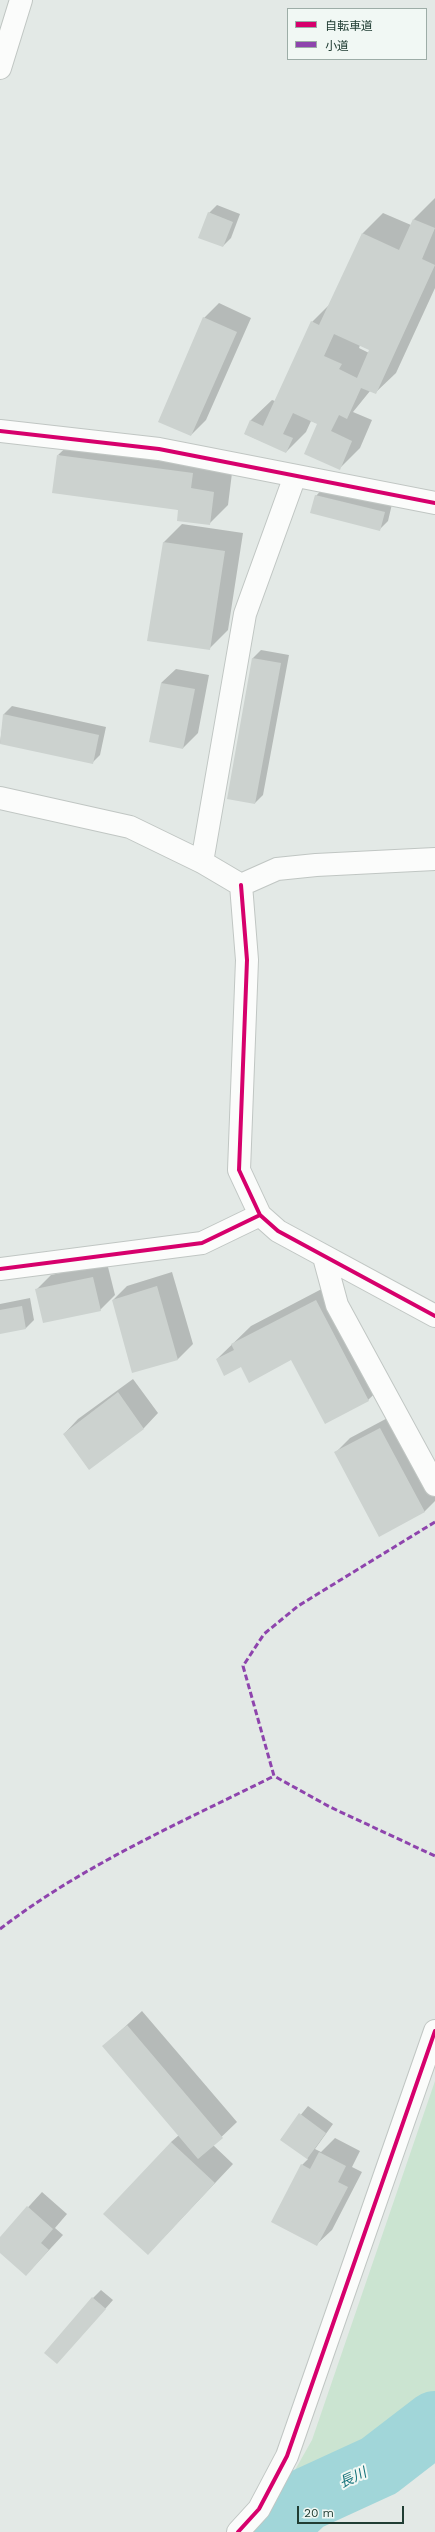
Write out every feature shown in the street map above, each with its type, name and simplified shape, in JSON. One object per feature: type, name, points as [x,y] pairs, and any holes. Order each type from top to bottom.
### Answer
[{"type":"street","points":[[0,68],[21,0]]},
{"type":"street","points":[[0,431],[159,449],[435,503]]},
{"type":"street","points":[[202,862],[245,614],[295,476]]},
{"type":"street","points":[[0,798],[130,827],[202,862],[241,885]]},
{"type":"street","points":[[241,885],[276,869],[316,865],[435,859]]},
{"type":"street","points":[[241,885],[247,960],[239,1170],[260,1214],[278,1231],[435,1316]]},
{"type":"street","points":[[0,1269],[202,1243],[260,1214]]},
{"type":"street","points":[[324,1257],[337,1305],[435,1485]]},
{"type":"street","points":[[238,2532],[259,2509],[287,2456],[435,2031]]},
{"type":"green space","points":[[435,2081],[435,2445],[416,2465],[293,2526],[274,2507],[312,2440]]},
{"type":"building","points":[[208,212],[233,222],[223,247],[198,238]]},
{"type":"building","points":[[413,219],[435,228],[422,259],[435,265],[376,394],[361,388],[347,419],[339,415],[331,431],[352,441],[340,470],[304,454],[317,424],[293,413],[283,434],[293,438],[286,453],[244,434],[250,420],[263,426],[311,321],[319,325],[362,233],[399,250]],"holes":[[[334,334],[369,350],[357,378],[339,369],[342,364],[324,356]]]},
{"type":"building","points":[[203,317],[237,332],[191,436],[158,422]]},
{"type":"building","points":[[57,455],[193,473],[191,488],[214,492],[210,525],[177,521],[178,510],[52,493]]},
{"type":"building","points":[[315,495],[385,512],[380,531],[310,513]]},
{"type":"building","points":[[163,542],[225,551],[210,650],[147,641]]},
{"type":"building","points":[[252,658],[281,663],[255,804],[227,799]]},
{"type":"building","points":[[161,683],[195,689],[183,749],[149,742]]},
{"type":"building","points":[[3,714],[99,735],[93,764],[0,744]]},
{"type":"building","points":[[93,1277],[101,1311],[43,1323],[35,1289]]},
{"type":"building","points":[[157,1286],[178,1360],[132,1373],[112,1300]]},
{"type":"building","points":[[316,1300],[369,1401],[325,1424],[291,1360],[249,1383],[241,1367],[224,1376],[216,1359],[234,1350],[231,1344]]},
{"type":"building","points":[[22,1306],[26,1329],[0,1334],[0,1310]]},
{"type":"building","points":[[118,1392],[144,1429],[89,1470],[63,1434]]},
{"type":"building","points":[[380,1428],[425,1512],[379,1537],[334,1452]]},
{"type":"building","points":[[127,2025],[223,2138],[198,2159],[102,2046]]},
{"type":"building","points":[[299,2113],[326,2133],[307,2159],[280,2140]]},
{"type":"building","points":[[171,2142],[215,2183],[148,2255],[103,2214]]},
{"type":"building","points":[[319,2152],[346,2166],[338,2182],[348,2187],[317,2246],[271,2222],[301,2164],[310,2169]]},
{"type":"building","points":[[27,2206],[53,2229],[41,2243],[49,2250],[26,2276],[0,2253],[0,2237]]},
{"type":"building","points":[[92,2297],[106,2309],[57,2364],[44,2353]]},
{"type":"waterway","name":"長川","points":[[271,2532],[305,2500],[379,2466],[435,2423]]},
{"type":"marked path","points":[[435,1522],[298,1606],[264,1634],[243,1666],[274,1776],[330,1807],[435,1856]]},
{"type":"marked path","points":[[0,1929],[32,1906],[98,1865],[168,1828],[274,1776]]},
{"type":"cycle path","points":[[0,431],[159,449],[435,503]]},
{"type":"cycle path","points":[[241,885],[247,960],[239,1170],[260,1215],[278,1231],[435,1316]]},
{"type":"cycle path","points":[[0,1269],[202,1243],[260,1215]]},
{"type":"cycle path","points":[[238,2532],[259,2509],[287,2456],[435,2031]]}]
